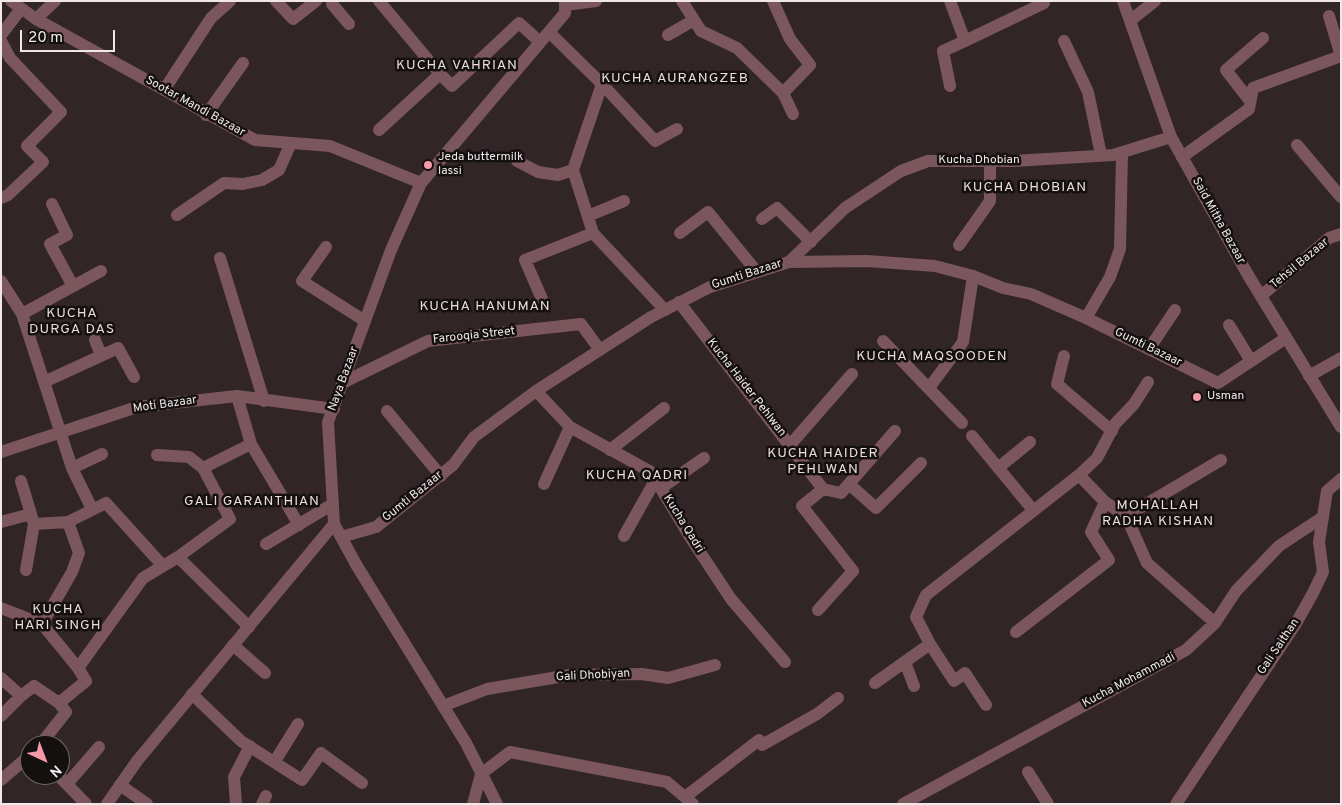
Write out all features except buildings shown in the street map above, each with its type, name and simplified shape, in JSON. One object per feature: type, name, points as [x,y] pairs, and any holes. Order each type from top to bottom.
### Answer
[{"type":"street","points":[[36,19],[55,1]]},
{"type":"street","points":[[276,1],[293,19],[316,1]]},
{"type":"street","points":[[379,1],[452,86],[519,23],[540,42]]},
{"type":"street","points":[[565,3],[596,1]]},
{"type":"street","points":[[682,1],[701,31],[737,48],[782,93],[793,114]]},
{"type":"street","points":[[773,1],[790,39],[810,65],[782,93]]},
{"type":"street","points":[[950,1],[965,41]]},
{"type":"street","points":[[950,86],[943,51],[1044,3],[1043,1]]},
{"type":"street","name":"Said Mitha Bazaar","points":[[1123,1],[1171,137],[1261,296],[1341,427]]},
{"type":"street","points":[[1130,20],[1155,1]]},
{"type":"street","points":[[164,90],[211,18],[229,2]]},
{"type":"street","points":[[332,2],[349,24]]},
{"type":"street","name":"Naya Bazaar","points":[[497,804],[443,706],[334,524],[328,422],[392,250],[421,183],[565,13],[565,3]]},
{"type":"street","points":[[1,35],[16,6]]},
{"type":"street","name":"Sootar Mandi Bazaar","points":[[16,6],[206,115],[255,140],[330,146],[421,183]]},
{"type":"street","points":[[1182,157],[1249,109],[1253,88],[1341,56],[1329,16]]},
{"type":"street","points":[[668,35],[694,20]]},
{"type":"street","points":[[549,32],[602,84],[654,141],[677,129]]},
{"type":"street","points":[[1250,101],[1226,70],[1263,38]]},
{"type":"street","points":[[1,41],[10,58],[61,112],[27,146],[44,162],[8,195],[1,198]]},
{"type":"street","points":[[1064,41],[1088,92],[1101,155]]},
{"type":"street","points":[[206,115],[243,63]]},
{"type":"street","points":[[379,130],[440,74]]},
{"type":"street","points":[[602,84],[573,170],[593,233],[665,310]]},
{"type":"street","name":"Kucha Dhobian","points":[[789,262],[845,208],[901,171],[928,161],[990,161],[1122,153],[1171,137]]},
{"type":"street","points":[[177,215],[224,183],[244,184],[262,180],[279,170],[291,143]]},
{"type":"street","points":[[1297,146],[1341,197]]},
{"type":"street","points":[[1086,318],[1110,277],[1120,249],[1122,153]]},
{"type":"street","points":[[517,161],[538,172],[558,174],[573,170]]},
{"type":"street","points":[[958,245],[990,200],[990,161]]},
{"type":"street","points":[[588,216],[624,201]]},
{"type":"street","points":[[52,204],[66,235],[50,244],[73,286]]},
{"type":"street","points":[[762,219],[778,208],[811,242]]},
{"type":"street","points":[[680,233],[708,212],[757,272]]},
{"type":"street","points":[[542,299],[525,260],[593,233]]},
{"type":"street","name":"Tehsil Bazaar","points":[[1261,296],[1329,238],[1341,234]]},
{"type":"street","points":[[326,247],[302,281],[365,321]]},
{"type":"street","points":[[220,258],[264,400]]},
{"type":"street","name":"Gumti Bazaar","points":[[341,537],[376,527],[454,465],[474,437],[536,390],[665,310],[710,287],[789,262],[866,261],[935,266],[973,276],[1003,288],[1031,294],[1086,318],[1218,383],[1286,338]]},
{"type":"street","points":[[22,314],[101,271]]},
{"type":"street","points":[[929,388],[963,342],[973,276]]},
{"type":"street","points":[[1,282],[22,314],[72,468],[92,509]]},
{"type":"street","name":"Kucha Haider Pehlwan","points":[[679,302],[823,489]]},
{"type":"street","points":[[1149,348],[1175,310]]},
{"type":"street","name":"Farooqia Street","points":[[344,382],[428,341],[581,324],[600,350]]},
{"type":"street","points":[[1229,325],[1251,361]]},
{"type":"street","points":[[95,340],[102,355]]},
{"type":"street","points":[[883,341],[962,423]]},
{"type":"street","points":[[44,382],[118,348],[134,377]]},
{"type":"street","points":[[1064,356],[1057,384],[1112,431]]},
{"type":"street","points":[[1309,376],[1341,358]]},
{"type":"street","points":[[790,445],[852,374]]},
{"type":"street","points":[[986,705],[965,672],[954,681],[930,644],[916,616],[926,595],[1079,475],[1097,458],[1112,431],[1148,382]]},
{"type":"street","name":"Kucha Qadri","points":[[536,390],[570,427],[651,472],[690,537],[731,599],[786,662]]},
{"type":"street","points":[[237,396],[252,444],[299,525]]},
{"type":"street","name":"Moti Bazaar","points":[[1,452],[137,407],[237,396],[334,410]]},
{"type":"street","points":[[610,450],[664,408]]},
{"type":"street","points":[[387,411],[440,476]]},
{"type":"street","points":[[544,484],[570,427]]},
{"type":"street","points":[[818,610],[853,571],[802,506],[823,489],[841,492],[895,431]]},
{"type":"street","points":[[972,436],[1033,510]]},
{"type":"street","points":[[998,468],[1030,442]]},
{"type":"street","points":[[203,468],[252,444]]},
{"type":"street","points":[[72,468],[102,454]]},
{"type":"street","points":[[78,668],[143,578],[230,519],[203,468],[188,457],[157,455]]},
{"type":"street","points":[[624,536],[658,484],[704,458]]},
{"type":"street","points":[[1126,516],[1221,460]]},
{"type":"street","points":[[849,484],[876,508],[921,463]]},
{"type":"street","points":[[1079,475],[1105,502],[1126,516],[1147,563],[1214,623]]},
{"type":"street","name":"Gali Saithan","points":[[1176,804],[1313,593],[1322,572],[1319,542],[1327,491],[1341,478]]},
{"type":"street","points":[[21,481],[33,519],[26,570]]},
{"type":"street","points":[[1016,632],[1109,560],[1091,532],[1105,502]]},
{"type":"street","points":[[1,522],[33,519],[68,522],[106,503],[163,566]]},
{"type":"street","points":[[266,544],[333,504]]},
{"type":"street","name":"Kucha Mohammadi","points":[[903,804],[1186,650],[1214,623],[1236,591],[1279,546],[1323,516]]},
{"type":"street","points":[[42,624],[72,572],[79,553],[68,522]]},
{"type":"street","points":[[107,804],[137,761],[334,524]]},
{"type":"street","points":[[178,556],[249,626]]},
{"type":"street","points":[[1,608],[42,624],[78,668],[86,681],[59,703]]},
{"type":"street","points":[[875,683],[930,644]]},
{"type":"street","points":[[233,645],[265,673]]},
{"type":"street","points":[[905,662],[914,686]]},
{"type":"street","name":"Gali Dhobiyan","points":[[443,706],[487,689],[570,675],[642,674],[668,678],[715,665]]},
{"type":"street","points":[[1,678],[21,696]]},
{"type":"street","points":[[1,716],[34,686],[59,703],[66,712],[48,735]]},
{"type":"street","points":[[192,694],[241,741],[302,780],[321,753],[362,782]]},
{"type":"street","points":[[473,804],[481,774],[510,752],[667,782],[689,800],[759,740],[762,745],[817,714],[838,698]]},
{"type":"street","points":[[275,761],[298,724]]},
{"type":"street","points":[[236,804],[234,777],[250,746]]},
{"type":"street","points":[[70,773],[99,747]]},
{"type":"street","points":[[1,780],[20,764]]},
{"type":"street","points":[[1028,772],[1048,804]]},
{"type":"street","points":[[67,785],[86,804]]},
{"type":"street","points":[[120,785],[147,804]]},
{"type":"place","name":"Jeda buttermilk lassi","points":[[428,165]]},
{"type":"place","name":"Usman","points":[[1197,397]]},
{"type":"district","name":"KUCHA VAHRIAN","points":[[457,66]]},
{"type":"district","name":"KUCHA AURANGZEB","points":[[675,79]]},
{"type":"district","name":"KUCHA DHOBIAN","points":[[1025,188]]},
{"type":"district","name":"KUCHA HANUMAN","points":[[485,307]]},
{"type":"district","name":"KUCHA DURGA DAS","points":[[72,322]]},
{"type":"district","name":"KUCHA MAQSOODEN","points":[[932,357]]},
{"type":"district","name":"KUCHA HAIDER PEHLWAN","points":[[823,462]]},
{"type":"district","name":"KUCHA QADRI","points":[[637,476]]},
{"type":"district","name":"GALI GARANTHIAN","points":[[252,502]]},
{"type":"district","name":"MOHALLAH RADHA KISHAN","points":[[1158,514]]},
{"type":"district","name":"KUCHA HARI SINGH","points":[[58,618]]}]
